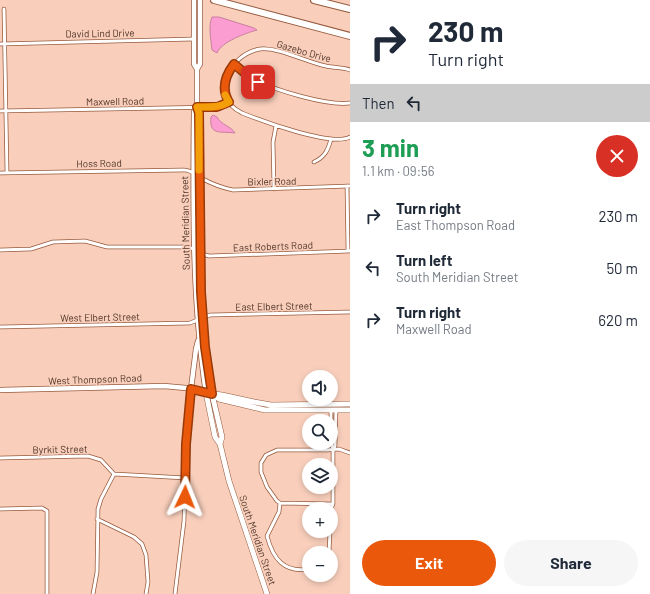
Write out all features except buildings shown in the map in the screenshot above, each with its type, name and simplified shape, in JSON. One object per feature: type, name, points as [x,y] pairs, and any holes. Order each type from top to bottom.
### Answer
[{"type":"highway","points":[[214,0],[350,36]]},
{"type":"highway","points":[[314,0],[350,9]]},
{"type":"main road","name":"South Meridian Street","points":[[194,0],[194,64],[197,69],[197,107],[199,113],[197,175],[197,251],[200,319],[199,339],[206,393],[215,437],[220,444],[234,497],[267,594]]},
{"type":"main road","name":"South Meridian Street","points":[[197,69],[200,64],[200,0]]},
{"type":"main road","name":"South Meridian Street","points":[[200,319],[212,394],[222,437],[220,444]]},
{"type":"main road","name":"South Meridian Street","points":[[191,389],[196,349],[199,339]]},
{"type":"main road","name":"West Thompson Road","points":[[0,390],[164,386],[191,389],[206,393]]},
{"type":"main road","points":[[206,393],[264,404],[302,404]]},
{"type":"main road","points":[[212,394],[219,399],[265,410],[350,410]]},
{"type":"main road","points":[[338,404],[350,404]]},
{"type":"street","points":[[4,9],[7,173]]},
{"type":"street","name":"David Lind Drive","points":[[0,44],[200,39]]},
{"type":"street","name":"Gazebo Drive","points":[[234,64],[242,56],[250,52],[260,49],[270,49],[280,51],[309,62],[350,70]]},
{"type":"street","points":[[350,103],[329,102],[291,93],[252,78],[234,64],[224,83],[225,93],[229,102],[240,113],[293,131],[331,139],[344,140],[350,137]]},
{"type":"street","name":"Maxwell Road","points":[[0,111],[217,107],[229,102]]},
{"type":"street","points":[[274,189],[273,142],[276,126]]},
{"type":"street","points":[[314,162],[321,159],[325,155],[331,139]]},
{"type":"street","name":"Hoss Road","points":[[0,173],[184,170],[197,175]]},
{"type":"street","name":"Bixler Road","points":[[197,175],[224,188],[233,190],[349,186]]},
{"type":"street","points":[[349,186],[349,251]]},
{"type":"street","name":"East Roberts Road","points":[[0,250],[32,249],[53,242],[83,241],[108,247],[189,247],[209,256],[349,251]]},
{"type":"street","name":"East Elbert Street","points":[[200,319],[210,315],[350,312]]},
{"type":"street","name":"West Elbert Street","points":[[0,327],[190,323],[200,319]]},
{"type":"street","name":"South Meridian Street","points":[[175,594],[183,530],[186,478],[186,440],[191,389]]},
{"type":"street","points":[[333,406],[333,414]]},
{"type":"street","points":[[332,414],[333,410]]},
{"type":"street","points":[[338,449],[350,453]]},
{"type":"street","points":[[302,450],[276,450],[271,452],[263,458],[260,469],[267,487],[277,501],[280,503],[302,503]]},
{"type":"street","points":[[333,450],[333,502]]},
{"type":"street","name":"Byrkit Street","points":[[0,458],[88,456],[102,461],[114,474]]},
{"type":"street","points":[[93,594],[97,572],[98,509],[100,500],[114,474],[186,478]]},
{"type":"street","points":[[280,503],[279,512],[267,536],[276,559],[292,569],[302,570]]},
{"type":"street","points":[[0,509],[46,509],[48,513],[48,594]]},
{"type":"street","points":[[97,519],[134,537],[144,547],[147,561],[148,584],[146,594]]},
{"type":"shaded area","points":[[212,17],[219,17],[257,30],[223,45],[217,53],[212,50],[210,29]]},
{"type":"shaded area","points":[[213,115],[235,133],[214,130],[211,123],[211,117]]},
{"type":"slow traffic","points":[[199,170],[199,113],[197,107],[217,107],[226,104],[229,102],[225,95]]},
{"type":"route","points":[[185,497],[186,444],[191,389],[212,394],[205,347],[201,292],[199,113],[197,107],[217,107],[229,102],[226,98],[224,83],[234,64],[258,82]]}]
